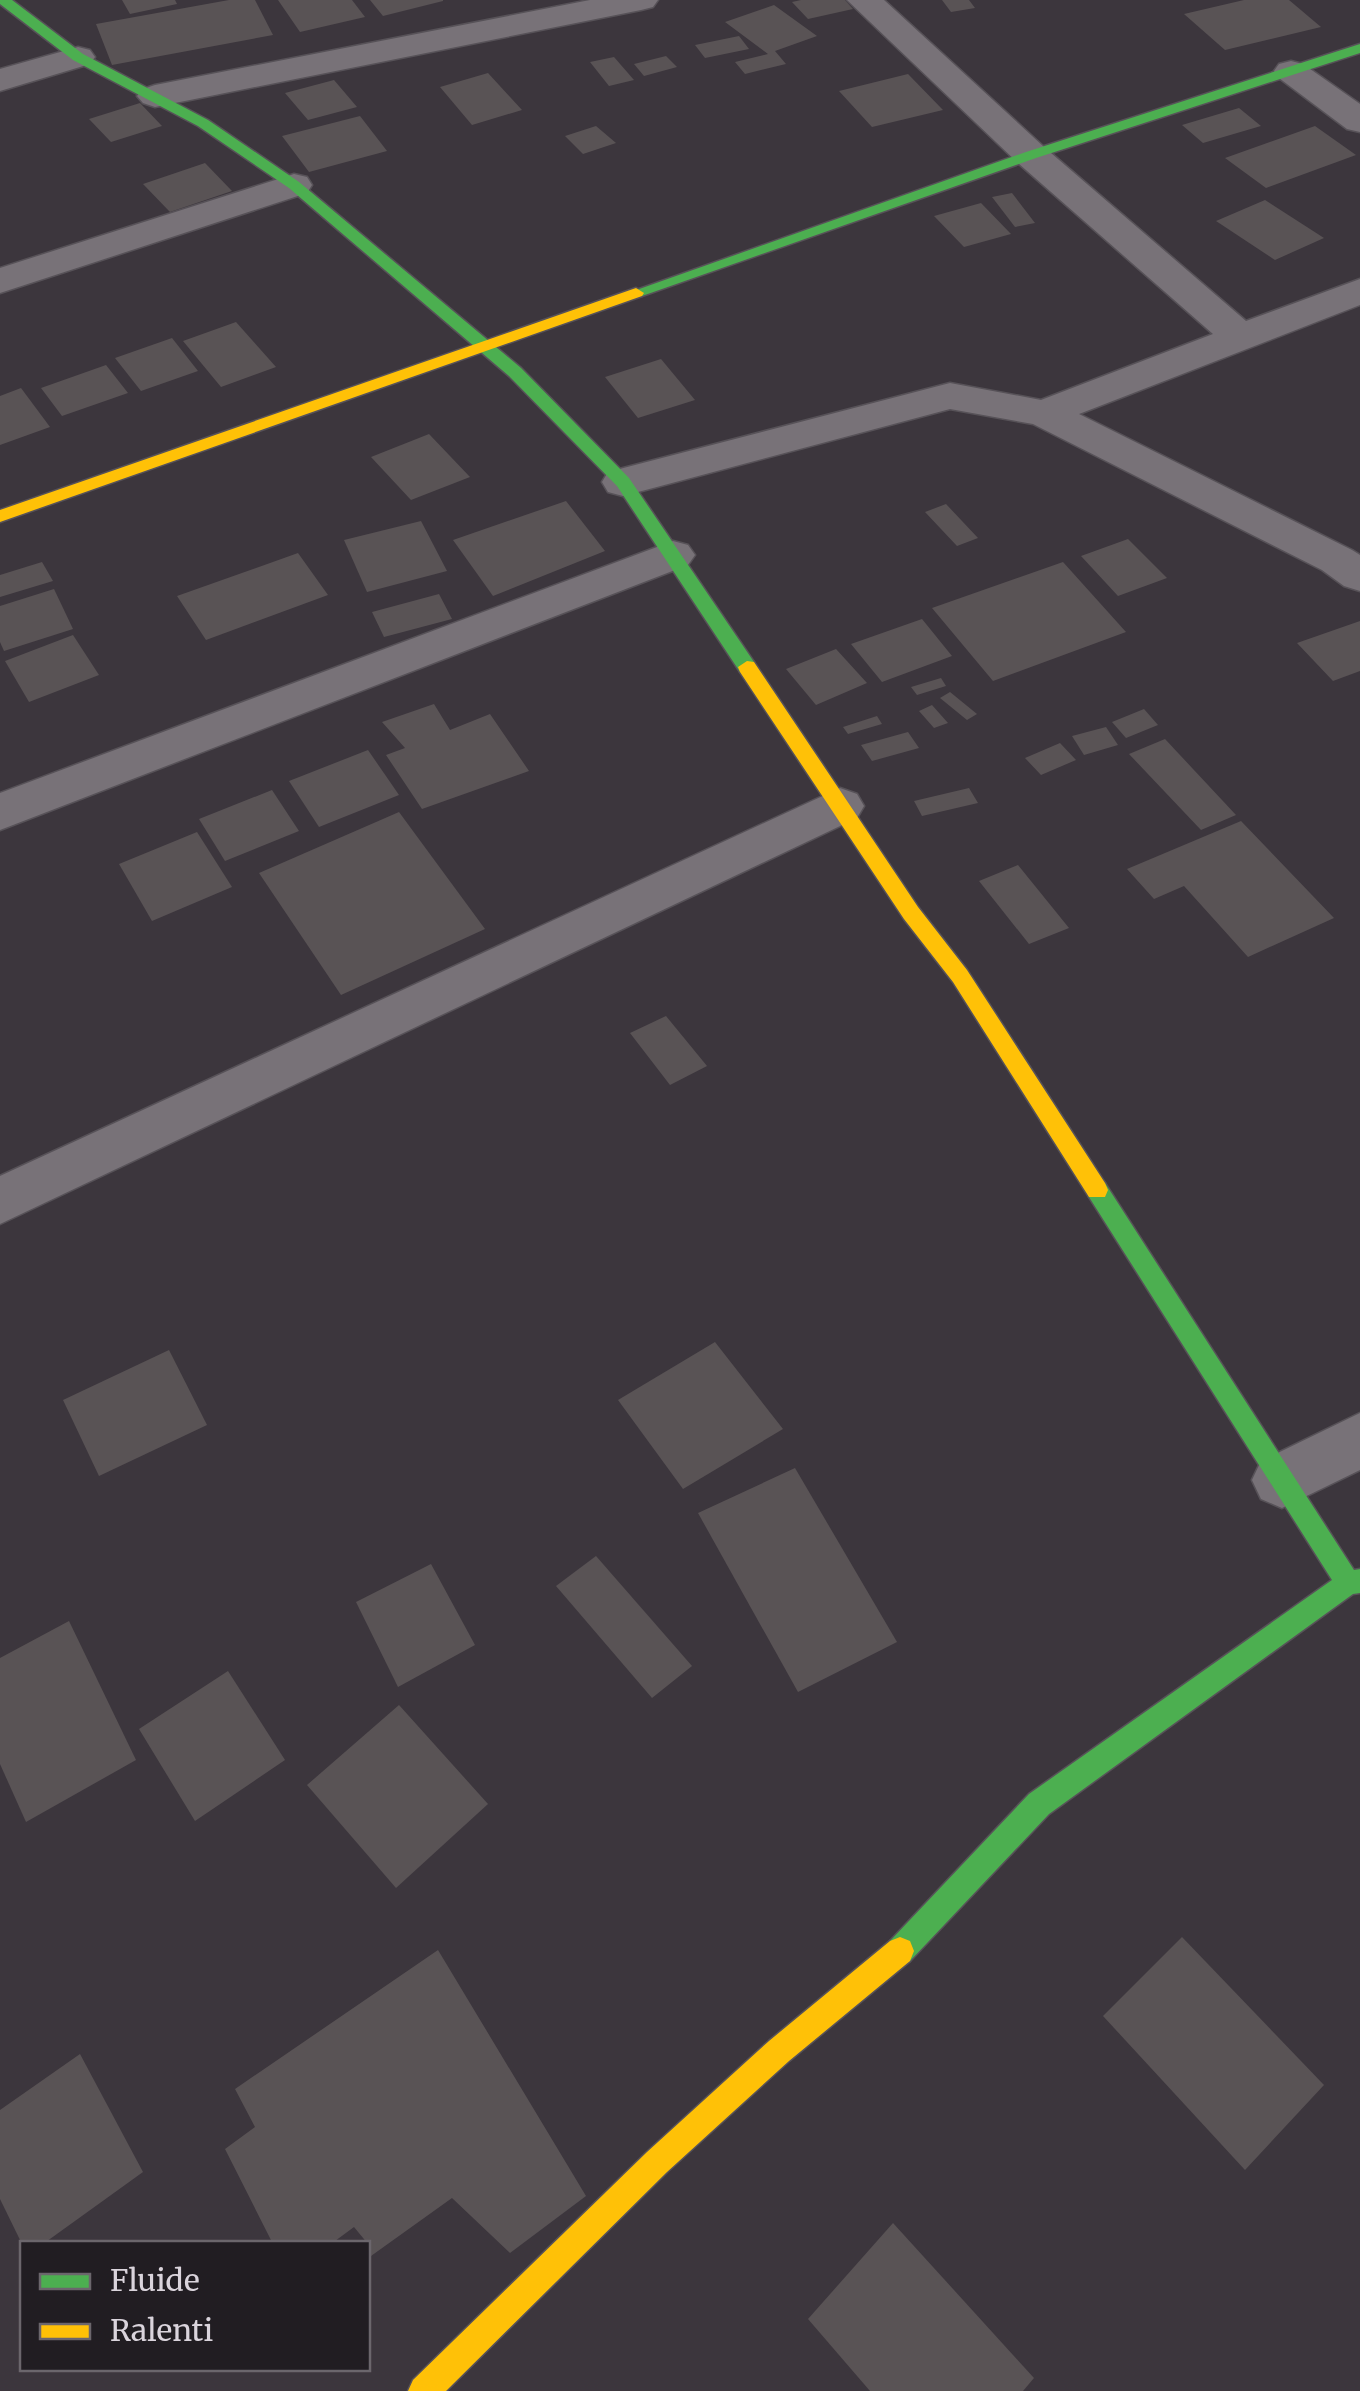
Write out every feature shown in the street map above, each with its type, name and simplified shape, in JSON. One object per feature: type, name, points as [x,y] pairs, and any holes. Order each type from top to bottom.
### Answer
[{"type":"street","points":[[3,0],[78,57],[155,96],[294,185],[515,372],[623,482],[911,914],[960,976],[1282,1480],[1354,1582],[1039,1804],[898,1954],[779,2051],[657,2162],[424,2391]]},
{"type":"street","points":[[155,96],[641,0]]},
{"type":"street","points":[[864,0],[1031,155],[1241,337]]},
{"type":"street","points":[[0,516],[1031,155],[1360,48]]},
{"type":"street","points":[[0,80],[78,57]]},
{"type":"street","points":[[1291,71],[1360,121]]},
{"type":"street","points":[[0,281],[294,185]]},
{"type":"street","points":[[1044,414],[1360,291]]},
{"type":"street","points":[[623,482],[950,396],[1044,414],[1337,560],[1360,576]]},
{"type":"street","points":[[0,812],[673,555]]},
{"type":"street","points":[[0,1200],[840,806]]},
{"type":"street","points":[[1282,1480],[1360,1440]]},
{"type":"building","points":[[122,0],[175,0],[177,4],[130,14]]},
{"type":"building","points":[[229,0],[255,0],[273,35],[112,65],[96,24]]},
{"type":"building","points":[[278,0],[352,0],[365,17],[300,32]]},
{"type":"building","points":[[370,0],[443,0],[443,1],[383,16]]},
{"type":"building","points":[[845,0],[853,9],[808,19],[792,2]]},
{"type":"building","points":[[942,0],[969,0],[975,8],[951,12]]},
{"type":"building","points":[[1244,0],[1289,0],[1321,27],[1225,50],[1184,14]]},
{"type":"building","points":[[774,5],[817,36],[775,51],[786,64],[745,74],[735,62],[768,54],[725,22]]},
{"type":"building","points":[[739,36],[749,49],[705,58],[695,45]]},
{"type":"building","points":[[666,56],[677,67],[644,76],[634,64]]},
{"type":"building","points":[[614,57],[634,80],[609,86],[590,62]]},
{"type":"building","points":[[488,73],[522,110],[472,125],[440,87]]},
{"type":"building","points":[[908,74],[943,110],[872,127],[839,91]]},
{"type":"building","points":[[334,80],[357,107],[308,120],[285,93]]},
{"type":"building","points":[[140,103],[162,126],[111,142],[89,119]]},
{"type":"building","points":[[1239,108],[1261,126],[1203,143],[1182,125]]},
{"type":"building","points":[[360,116],[387,151],[309,172],[282,136]]},
{"type":"building","points":[[596,126],[616,143],[583,154],[565,136]]},
{"type":"building","points":[[1315,126],[1356,155],[1266,188],[1225,158]]},
{"type":"building","points":[[205,163],[232,191],[170,212],[143,184]]},
{"type":"building","points":[[1012,193],[1035,223],[1015,227],[992,197]]},
{"type":"building","points":[[1265,200],[1324,238],[1275,260],[1216,221]]},
{"type":"building","points":[[981,203],[1011,234],[964,247],[934,216]]},
{"type":"building","points":[[236,322],[276,367],[221,387],[183,341]]},
{"type":"building","points":[[172,338],[198,371],[141,391],[115,358]]},
{"type":"building","points":[[661,359],[695,400],[638,418],[605,377]]},
{"type":"building","points":[[106,365],[128,393],[62,416],[41,388]]},
{"type":"building","points":[[21,388],[50,427],[0,445],[0,396]]},
{"type":"building","points":[[429,434],[470,477],[411,500],[371,457]]},
{"type":"building","points":[[566,501],[605,551],[493,596],[453,540]]},
{"type":"building","points":[[946,504],[978,538],[957,546],[925,512]]},
{"type":"building","points":[[421,521],[447,571],[367,592],[344,540]]},
{"type":"building","points":[[1128,539],[1167,578],[1118,596],[1081,556]]},
{"type":"building","points":[[298,553],[328,595],[206,640],[177,596]]},
{"type":"building","points":[[42,562],[53,581],[0,597],[0,575]]},
{"type":"building","points":[[1063,562],[1126,632],[993,681],[932,608]]},
{"type":"building","points":[[54,589],[73,629],[4,651],[0,642],[0,606]]},
{"type":"building","points":[[439,594],[452,619],[384,637],[372,612]]},
{"type":"building","points":[[922,619],[952,656],[882,682],[851,644]]},
{"type":"building","points":[[1360,621],[1360,671],[1333,681],[1297,643]]},
{"type":"building","points":[[73,635],[99,675],[29,702],[5,661]]},
{"type":"building","points":[[836,649],[867,683],[816,705],[786,669]]},
{"type":"building","points":[[941,678],[946,686],[917,695],[911,687]]},
{"type":"building","points":[[950,692],[977,714],[967,720],[940,698]]},
{"type":"building","points":[[434,704],[450,730],[490,714],[529,771],[422,809],[386,755],[405,748],[382,722]]},
{"type":"building","points":[[932,705],[948,723],[934,728],[919,711]]},
{"type":"building","points":[[1144,709],[1158,725],[1126,738],[1112,722]]},
{"type":"building","points":[[877,716],[882,724],[848,734],[843,727]]},
{"type":"building","points":[[1106,727],[1118,745],[1084,755],[1072,736]]},
{"type":"building","points":[[908,732],[919,748],[872,761],[861,745]]},
{"type":"building","points":[[1165,739],[1236,815],[1201,830],[1129,754]]},
{"type":"building","points":[[1060,743],[1076,760],[1041,775],[1025,758]]},
{"type":"building","points":[[368,750],[399,795],[319,827],[289,781]]},
{"type":"building","points":[[969,788],[978,803],[922,816],[914,801]]},
{"type":"building","points":[[272,790],[299,831],[225,861],[199,819]]},
{"type":"building","points":[[399,812],[485,929],[341,995],[259,873]]},
{"type":"building","points":[[1241,821],[1334,918],[1248,957],[1184,886],[1154,899],[1127,869]]},
{"type":"building","points":[[197,832],[232,887],[152,921],[119,864]]},
{"type":"building","points":[[1018,865],[1069,928],[1029,944],[979,881]]},
{"type":"building","points":[[666,1016],[707,1066],[670,1085],[630,1033]]},
{"type":"building","points":[[715,1342],[783,1429],[683,1489],[618,1400]]},
{"type":"building","points":[[169,1350],[207,1425],[99,1476],[63,1400]]},
{"type":"building","points":[[795,1468],[897,1642],[798,1692],[698,1513]]},
{"type":"building","points":[[596,1556],[692,1666],[652,1698],[556,1586]]},
{"type":"building","points":[[431,1564],[475,1645],[398,1687],[356,1602]]},
{"type":"building","points":[[69,1621],[136,1760],[26,1822],[0,1764],[0,1658]]},
{"type":"building","points":[[228,1671],[285,1760],[195,1821],[139,1729]]},
{"type":"building","points":[[399,1705],[488,1804],[396,1888],[307,1785]]},
{"type":"building","points":[[1182,1937],[1324,2085],[1245,2170],[1103,2016]]},
{"type":"building","points":[[438,1950],[586,2196],[510,2253],[452,2198],[371,2256],[370,2241],[354,2227],[335,2241],[271,2241],[225,2149],[255,2127],[235,2089]]},
{"type":"building","points":[[80,2054],[143,2172],[47,2241],[21,2241],[0,2199],[0,2110]]},
{"type":"building","points":[[893,2223],[1034,2378],[1023,2391],[870,2391],[808,2319]]},
{"type":"traffic: fast","points":[[3,0],[78,57],[203,123],[294,185],[515,372],[623,482],[747,667]]},
{"type":"traffic: fast","points":[[636,293],[1031,155],[1360,48]]},
{"type":"traffic: fast","points":[[1097,1190],[1348,1583]]},
{"type":"traffic: fast","points":[[900,1951],[1039,1804],[1348,1583],[1360,1581]]},
{"type":"traffic: slow","points":[[0,516],[636,293]]},
{"type":"traffic: slow","points":[[747,667],[911,913],[960,976],[1097,1190]]},
{"type":"traffic: slow","points":[[424,2391],[657,2162],[779,2051],[900,1951]]}]
